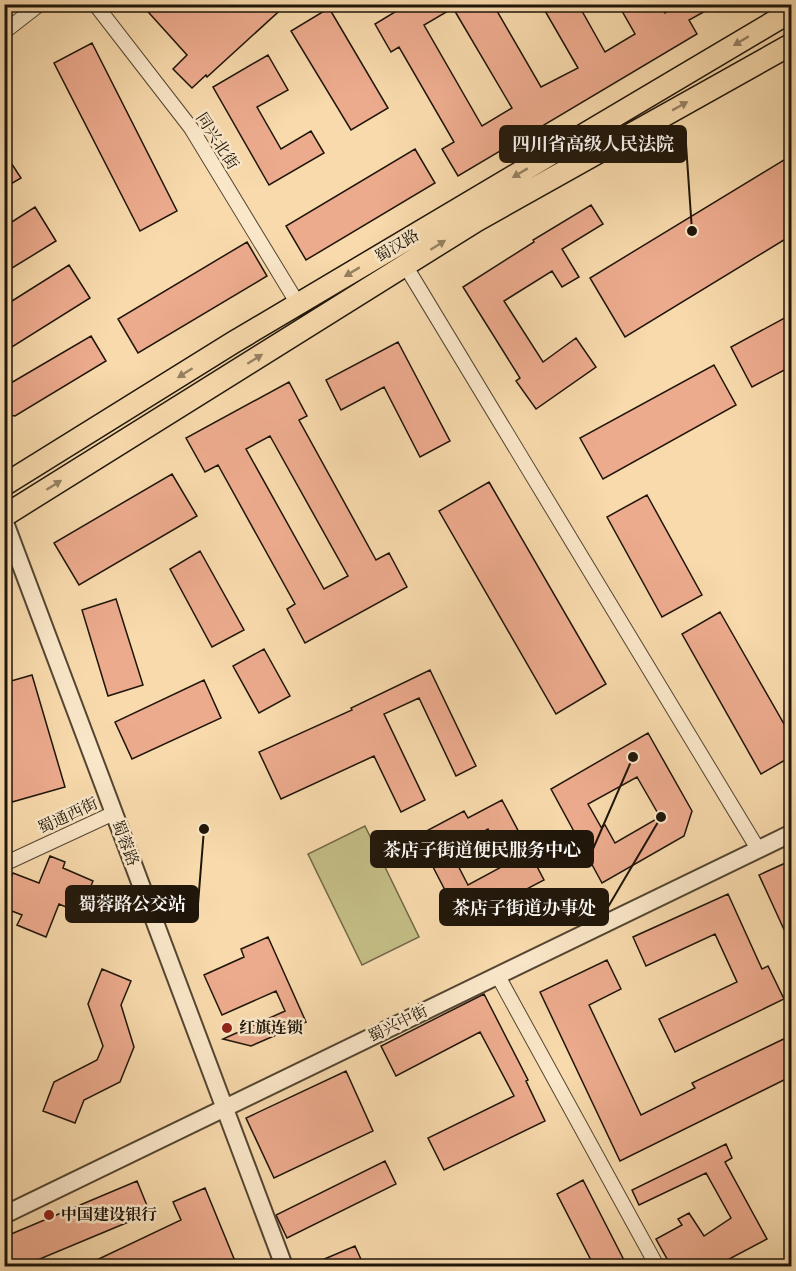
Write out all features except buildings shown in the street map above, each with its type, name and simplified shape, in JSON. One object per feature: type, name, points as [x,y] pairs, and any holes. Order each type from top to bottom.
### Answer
[{"type":"main road","name":"蜀汉路","points":[[4,484],[298,304],[792,11]]},
{"type":"main road","name":"蜀汉路","points":[[4,518],[476,221],[792,44]]},
{"type":"street","points":[[4,32],[40,4]]},
{"type":"street","name":"同兴北街","points":[[95,4],[191,128],[298,304]]},
{"type":"street","points":[[405,265],[758,849]]},
{"type":"street","name":"蜀蓉路","points":[[4,518],[284,1266]]},
{"type":"street","name":"蜀通西街","points":[[4,864],[114,813]]},
{"type":"street","name":"蜀兴中街","points":[[4,1215],[792,833]]},
{"type":"street","points":[[498,976],[657,1266]]},
{"type":"shaded area","points":[[365,826],[419,937],[362,965],[308,854]]},
{"type":"place","name":"四川省高级人民法院","points":[[692,231]]},
{"type":"place","name":"茶店子街道便民服务中心","points":[[633,757]]},
{"type":"place","name":"茶店子街道办事处","points":[[661,817]]},
{"type":"place","name":"蜀蓉路公交站","points":[[204,829]]},
{"type":"place","name":"红旗连锁","points":[[227,1028]]},
{"type":"place","name":"中国建设银行","points":[[49,1215]]}]
